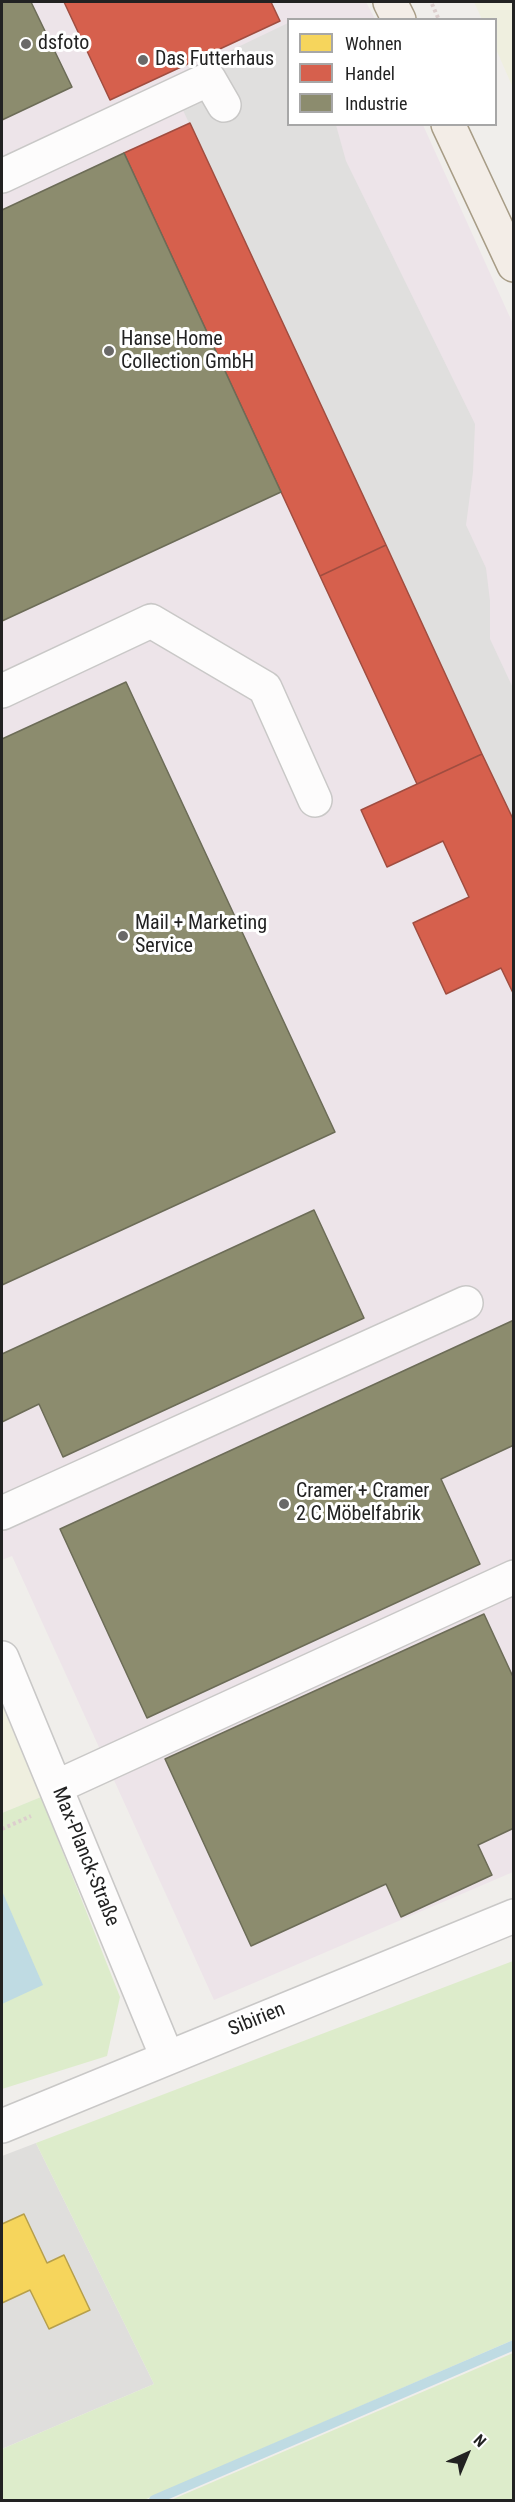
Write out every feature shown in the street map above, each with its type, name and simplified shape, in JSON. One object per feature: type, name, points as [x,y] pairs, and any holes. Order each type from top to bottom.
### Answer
[{"type":"main road","points":[[390,2],[398,18]]},
{"type":"main road","points":[[449,126],[513,266]]},
{"type":"street","points":[[2,176],[209,79],[224,105]]},
{"type":"street","points":[[2,691],[151,621],[265,688],[315,800]]},
{"type":"street","points":[[2,1513],[466,1303]]},
{"type":"street","points":[[56,1787],[513,1577]]},
{"type":"street","name":"Max-Planck-Straße","points":[[2,1658],[167,2057]]},
{"type":"street","name":"Sibirien","points":[[2,2126],[513,1916]]},
{"type":"path","points":[[431,2],[438,18]]},
{"type":"shaded area","points":[[2,2],[366,2],[374,18],[287,18],[287,126],[423,126],[513,324],[513,1872],[214,2000],[12,1556],[2,1560]]},
{"type":"shaded area","points":[[287,23],[287,126],[336,126],[346,161],[475,424],[473,472],[466,525],[486,568],[490,601],[490,639],[513,688],[513,821],[169,80]]},
{"type":"shaded area","points":[[36,2143],[154,2384],[2,2449],[2,2156]]},
{"type":"green space","points":[[474,2],[513,2],[513,88],[497,51],[497,18],[482,18]]},
{"type":"green space","points":[[2,1705],[41,1797],[2,1813]]},
{"type":"green space","points":[[41,1797],[120,1997],[107,2056],[2,2089],[2,1813]]},
{"type":"green space","points":[[513,1961],[513,2340],[144,2500],[2,2500],[2,2449],[154,2384],[36,2143]]},
{"type":"green space","points":[[513,2353],[513,2500],[171,2500]]},
{"type":"water","points":[[2,1891],[43,1985],[2,2004]]},
{"type":"building: Wohnen","points":[[24,2214],[47,2263],[64,2255],[90,2310],[49,2329],[30,2290],[2,2303],[2,2224]]},
{"type":"building: Handel","name":"Das Futterhaus","points":[[64,2],[271,2],[280,21],[110,100]]},
{"type":"building: Handel","points":[[190,123],[386,545],[320,576],[124,153]]},
{"type":"building: Handel","points":[[386,545],[482,754],[417,784],[320,576]]},
{"type":"building: Handel","points":[[482,754],[514,821],[514,995],[501,968],[446,994],[413,923],[469,897],[443,841],[387,867],[361,810]]},
{"type":"building: Industrie","name":"dsfoto","points":[[2,2],[31,2],[72,87],[2,120]]},
{"type":"building: Industrie","name":"Hanse Home Collection GmbH","points":[[124,153],[281,492],[2,621],[2,210]]},
{"type":"building: Industrie","name":"Mail + Marketing Service","points":[[126,682],[335,1132],[2,1285],[2,739]]},
{"type":"building: Industrie","points":[[314,1210],[364,1318],[63,1457],[39,1404],[2,1422],[2,1354]]},
{"type":"building: Industrie","name":"Cramer + Cramer 2 C Möbelfabrik","points":[[514,1320],[514,1445],[441,1479],[480,1564],[147,1718],[60,1529]]},
{"type":"building: Industrie","points":[[484,1614],[514,1679],[514,1828],[478,1845],[492,1875],[401,1917],[386,1884],[251,1946],[165,1759]]},
{"type":"waterway","points":[[154,2500],[514,2345]]},
{"type":"place","name":"dsfoto","points":[[26,44]]},
{"type":"place","name":"Das Futterhaus","points":[[143,60]]},
{"type":"place","name":"Hanse Home Collection GmbH","points":[[109,351]]},
{"type":"place","name":"Mail + Marketing Service","points":[[123,936]]},
{"type":"place","name":"Cramer + Cramer 2 C Möbelfabrik","points":[[284,1504]]}]
